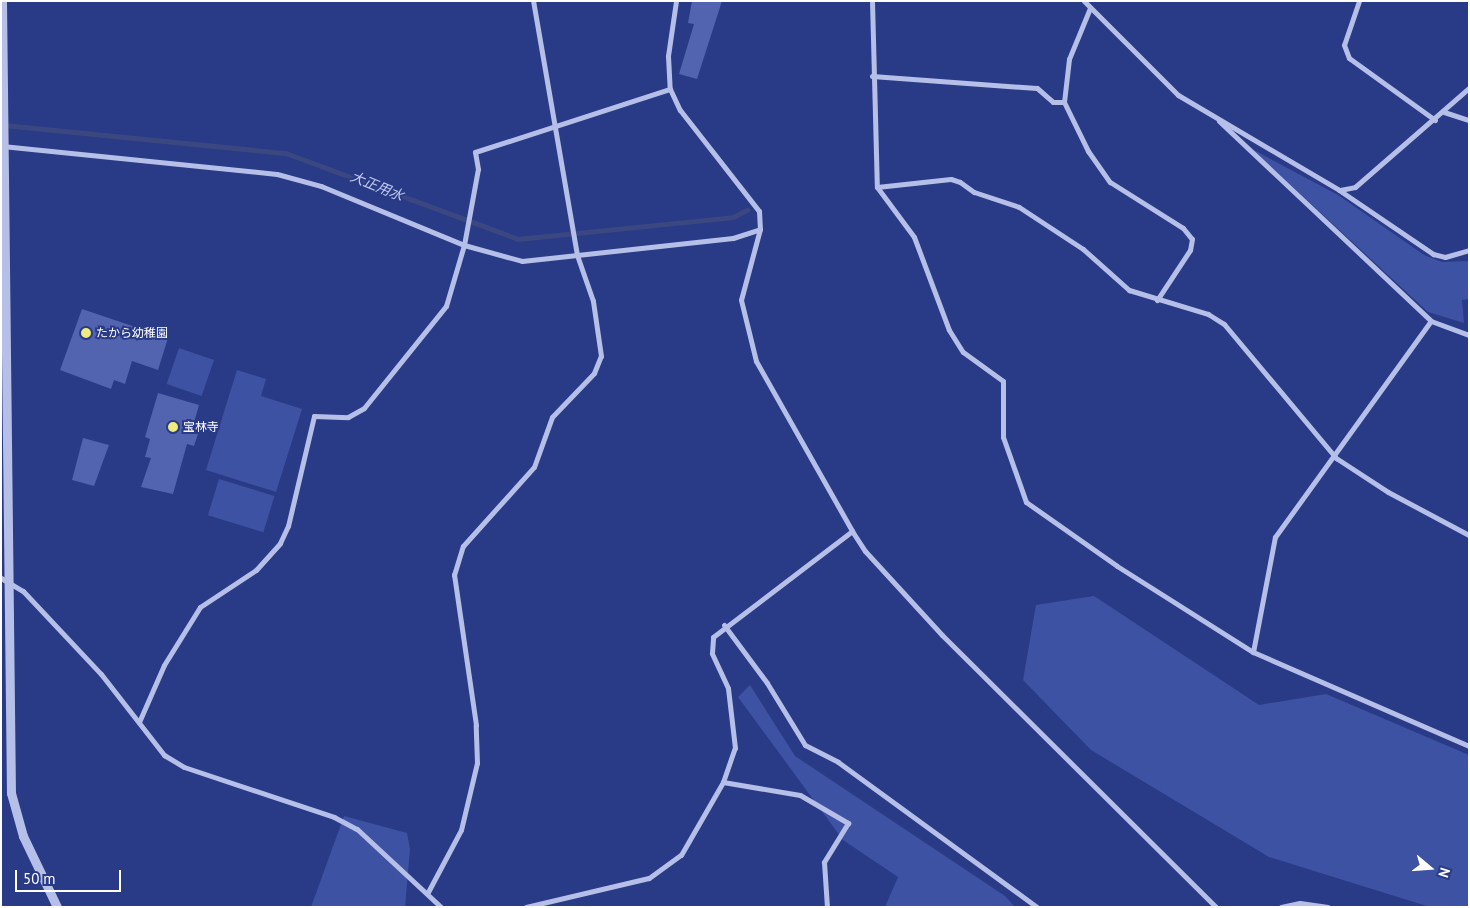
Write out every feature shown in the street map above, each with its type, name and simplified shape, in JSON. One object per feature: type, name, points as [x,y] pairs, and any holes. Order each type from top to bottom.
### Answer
[{"type":"street","points":[[2,1],[2,146],[10,585],[10,793],[23,836],[57,907]]},
{"type":"street","points":[[428,892],[461,830],[477,763],[476,725],[454,575],[463,546],[534,467],[552,417],[594,373],[601,356],[593,301],[577,255],[578,246],[575,226],[533,1]]},
{"type":"street","points":[[676,1],[668,56],[670,89],[680,110],[759,211],[760,229],[742,300],[756,361],[852,531],[865,551],[942,635],[1216,907]]},
{"type":"street","points":[[872,1],[872,76],[877,187],[914,237],[949,330],[963,352],[1003,382],[1003,437],[1026,502],[1117,566],[1253,652],[1469,746]]},
{"type":"street","points":[[1084,1],[1151,72],[1178,95],[1339,190],[1433,254],[1445,257],[1469,250]]},
{"type":"street","points":[[1358,1],[1344,45],[1349,58],[1435,120]]},
{"type":"street","points":[[1090,8],[1068,59],[1064,102],[1088,151],[1110,182],[1183,228],[1192,239],[1190,250],[1157,300]]},
{"type":"street","points":[[872,76],[1037,88],[1053,102],[1064,102]]},
{"type":"street","points":[[1339,190],[1355,187],[1435,120],[1469,88]]},
{"type":"street","points":[[139,722],[164,665],[200,607],[256,570],[280,543],[288,526],[314,416],[348,417],[364,408],[446,306],[464,244],[478,169],[475,152],[670,89]]},
{"type":"street","points":[[1444,112],[1469,120]]},
{"type":"street","points":[[1214,116],[1246,151],[1431,321],[1469,335]]},
{"type":"street","points":[[2,146],[277,174],[321,186],[464,244],[522,261],[733,238],[760,229]]},
{"type":"street","points":[[877,187],[951,179],[960,182],[974,192],[1018,207],[1088,252],[1129,290],[1208,314],[1224,324],[1336,458],[1388,492],[1469,535]]},
{"type":"street","points":[[1253,652],[1275,537],[1336,458],[1431,321]]},
{"type":"street","points":[[526,907],[649,878],[666,869],[681,855],[723,782],[735,748],[728,688],[712,653],[713,637],[724,625],[852,531]]},
{"type":"street","points":[[1,578],[23,591],[68,639],[139,722],[164,755],[184,767],[318,809],[357,829],[428,892],[441,907]]},
{"type":"street","points":[[724,625],[767,683],[805,745],[838,762],[1037,907]]},
{"type":"street","points":[[723,782],[800,795],[848,823],[824,862],[827,907]]},
{"type":"street","points":[[1281,907],[1300,903],[1328,907]]},
{"type":"shaded area","points":[[1252,149],[1338,195],[1424,255],[1442,262],[1469,261],[1469,299],[1462,300],[1464,323],[1428,312]]},
{"type":"shaded area","points":[[179,348],[214,360],[202,396],[167,384]]},
{"type":"shaded area","points":[[237,370],[266,379],[261,396],[302,409],[276,492],[206,470]]},
{"type":"shaded area","points":[[219,479],[274,496],[263,532],[208,515]]},
{"type":"shaded area","points":[[1094,596],[1259,705],[1326,694],[1469,755],[1469,907],[1430,907],[1269,857],[1091,750],[1023,680],[1036,605]]},
{"type":"shaded area","points":[[750,685],[795,756],[1005,896],[1015,907],[885,907],[898,877],[843,840],[738,697]]},
{"type":"shaded area","points":[[344,816],[407,833],[410,849],[405,907],[311,907]]},
{"type":"building","points":[[692,1],[722,1],[697,79],[679,74],[694,24],[688,23]]},
{"type":"building","points":[[82,309],[168,338],[158,370],[132,361],[125,384],[114,380],[111,389],[60,370]]},
{"type":"building","points":[[158,393],[199,405],[193,426],[200,428],[194,446],[187,444],[173,494],[141,487],[151,458],[145,457],[150,439],[145,437]]},
{"type":"building","points":[[83,438],[109,445],[94,486],[72,480]]},
{"type":"waterway","name":"大正用水","points":[[4,125],[286,153],[518,239],[733,217],[747,210]]},
{"type":"place","name":"たから幼稚園","points":[[86,333]]},
{"type":"place","name":"宝林寺","points":[[173,427]]}]
